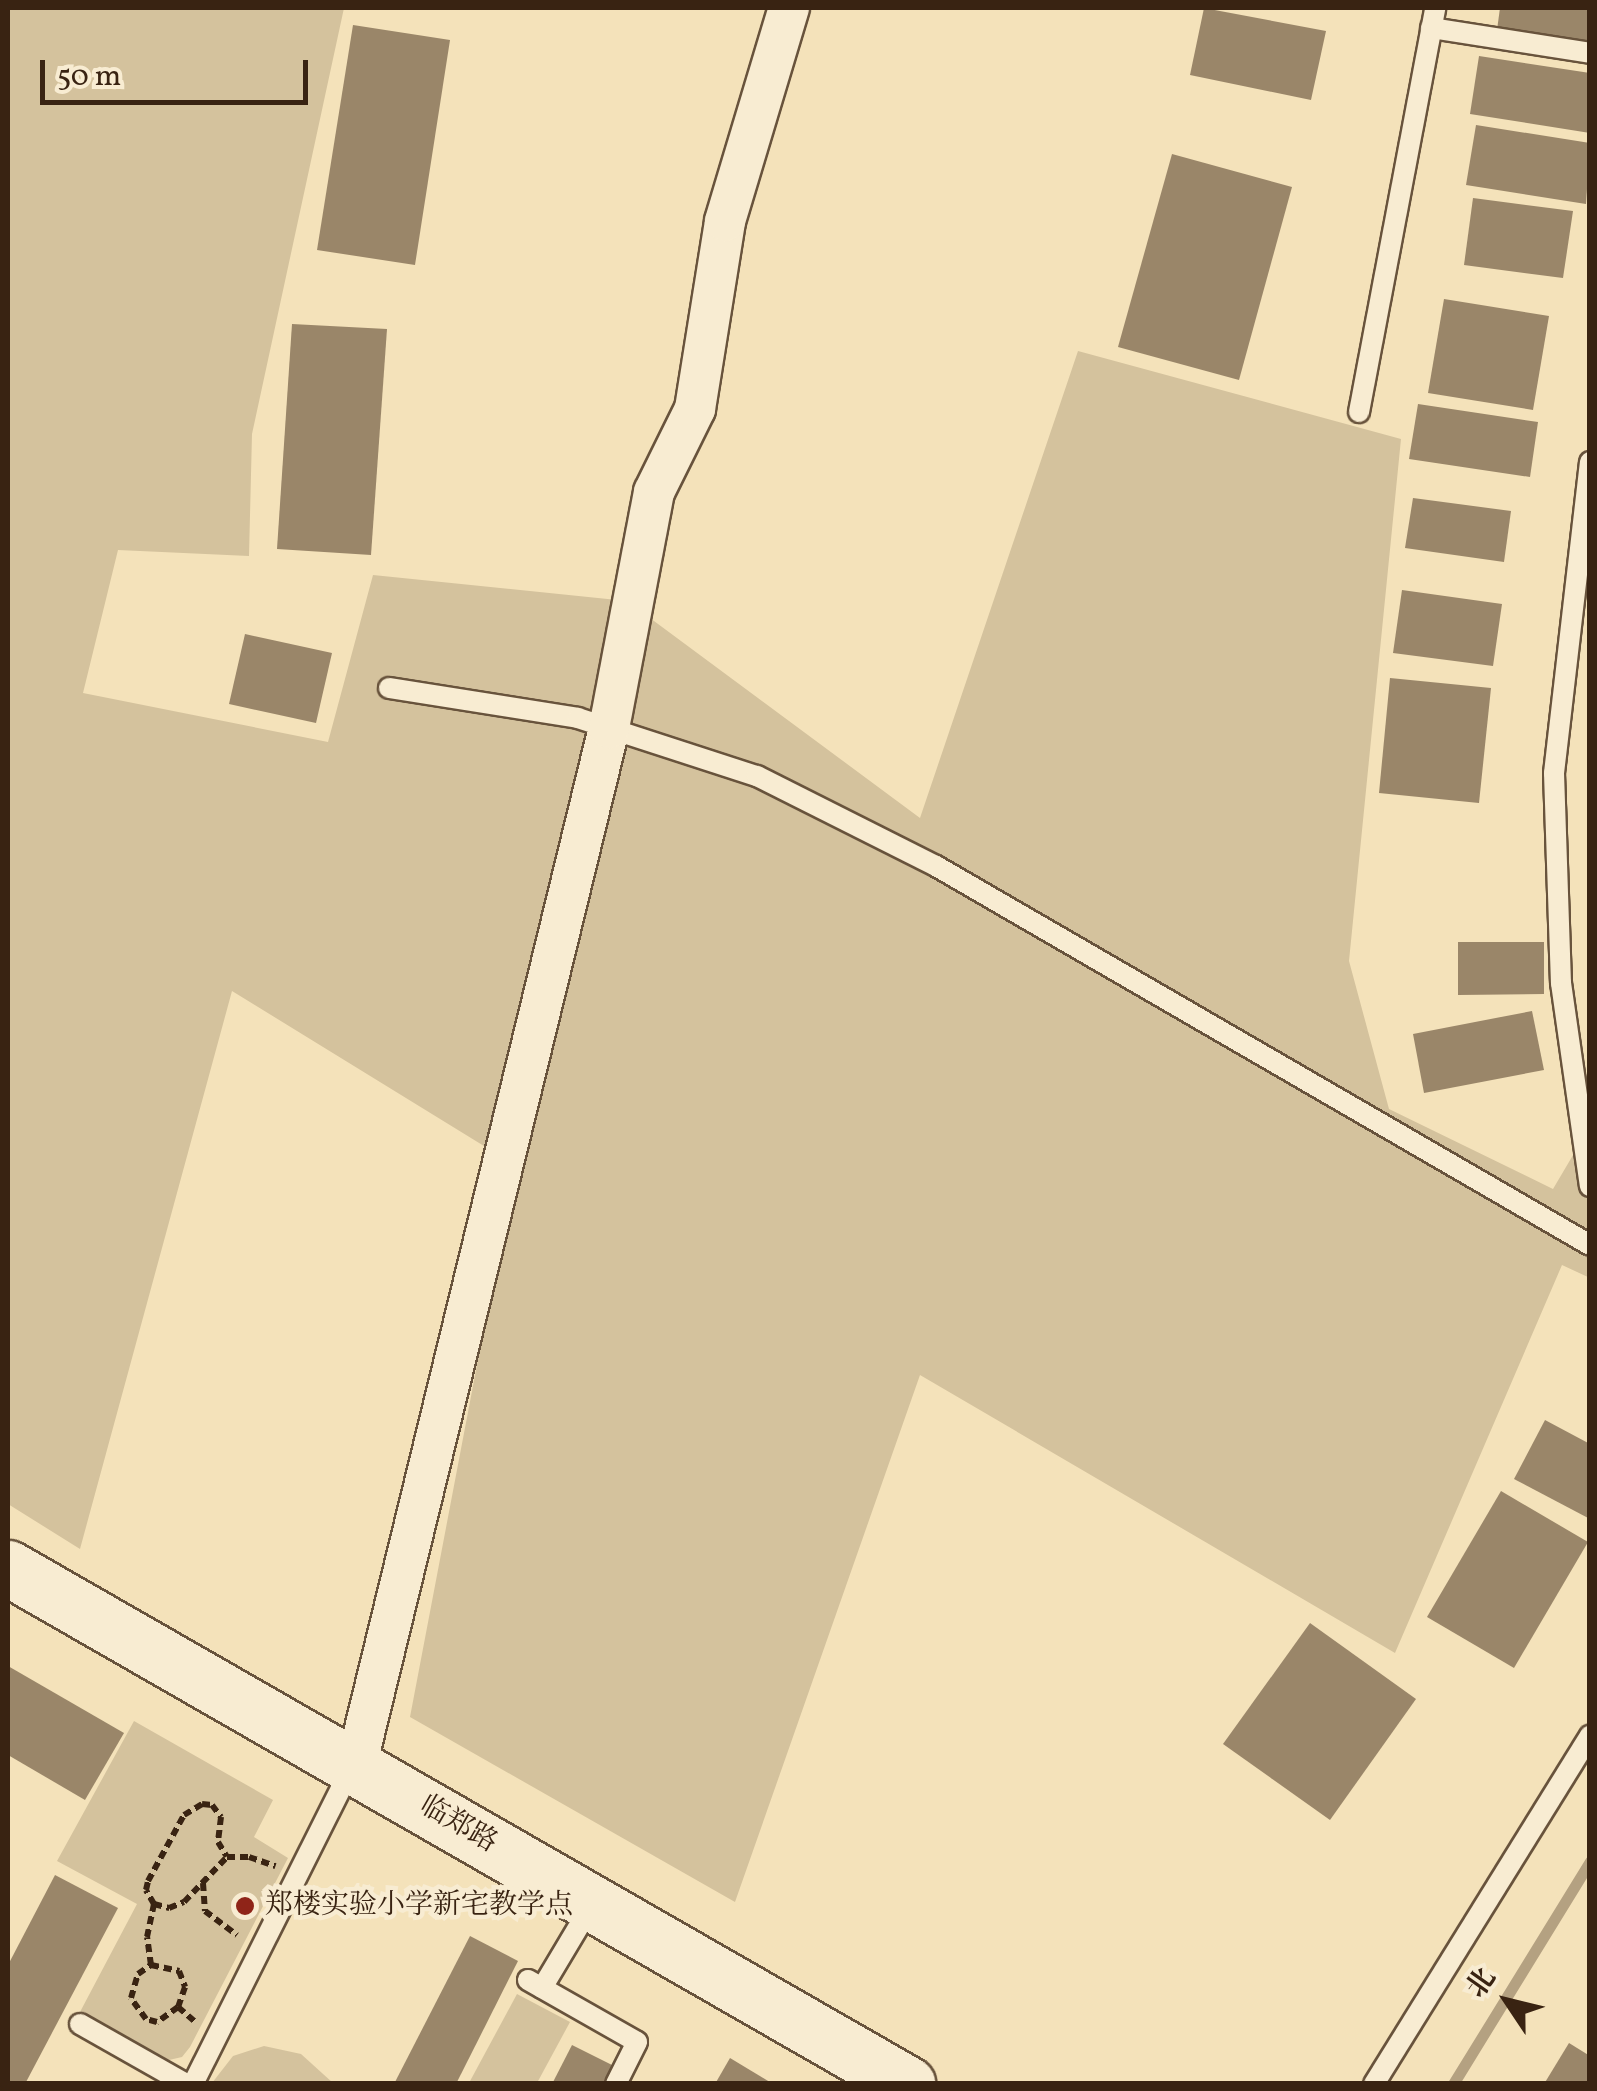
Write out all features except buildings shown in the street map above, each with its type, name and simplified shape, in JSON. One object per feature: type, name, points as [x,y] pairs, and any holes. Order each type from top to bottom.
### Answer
[{"type":"main road","name":"临郑路","points":[[8,1568],[907,2084]]},
{"type":"street","points":[[355,1766],[609,728],[654,492],[696,409],[725,221],[788,8]]},
{"type":"lane","points":[[1358,412],[1433,18],[1590,54]]},
{"type":"lane","points":[[1590,462],[1554,773],[1561,983],[1590,1186]]},
{"type":"lane","points":[[389,688],[578,718],[757,776],[936,866],[1590,1246]]},
{"type":"lane","points":[[1374,2084],[1590,1736]]},
{"type":"lane","points":[[80,2024],[189,2084],[355,1766]]},
{"type":"lane","points":[[593,1903],[535,1984],[638,2042],[616,2084]]},
{"type":"path","points":[[151,1965],[148,1937],[154,1904],[146,1890],[151,1868],[166,1848],[177,1822],[193,1808],[212,1805],[218,1810],[218,1842],[227,1857]]},
{"type":"path","points":[[154,1904],[176,1906],[227,1857],[249,1857],[298,1876]]},
{"type":"path","points":[[202,1883],[202,1900],[210,1917],[261,1950]]},
{"type":"path","points":[[151,1965],[170,1967],[184,1979],[178,2007],[156,2022],[138,2012],[131,1998],[134,1980],[151,1965]]},
{"type":"path","points":[[178,2007],[217,2036]]},
{"type":"shaded area","points":[[8,8],[344,8],[252,434],[249,556],[118,550],[83,693],[328,742],[373,575],[627,601],[920,818],[1078,351],[1401,439],[1349,961],[1389,1109],[1553,1189],[1589,1128],[1590,1278],[1562,1265],[1395,1653],[920,1375],[735,1902],[410,1717],[515,1165],[232,991],[80,1549],[8,1504]]},
{"type":"shaded area","points":[[134,1721],[273,1800],[254,1837],[288,1858],[190,2047],[182,2057],[169,2060],[80,2012],[137,1904],[57,1861]]},
{"type":"shaded area","points":[[517,1994],[570,2022],[537,2083],[469,2083]]},
{"type":"shaded area","points":[[264,2046],[301,2054],[333,2083],[212,2083],[233,2056]]},
{"type":"waterway","points":[[1453,2084],[1590,1861]]},
{"type":"place","name":"郑楼实验小学新宅教学点","points":[[245,1906]]}]
